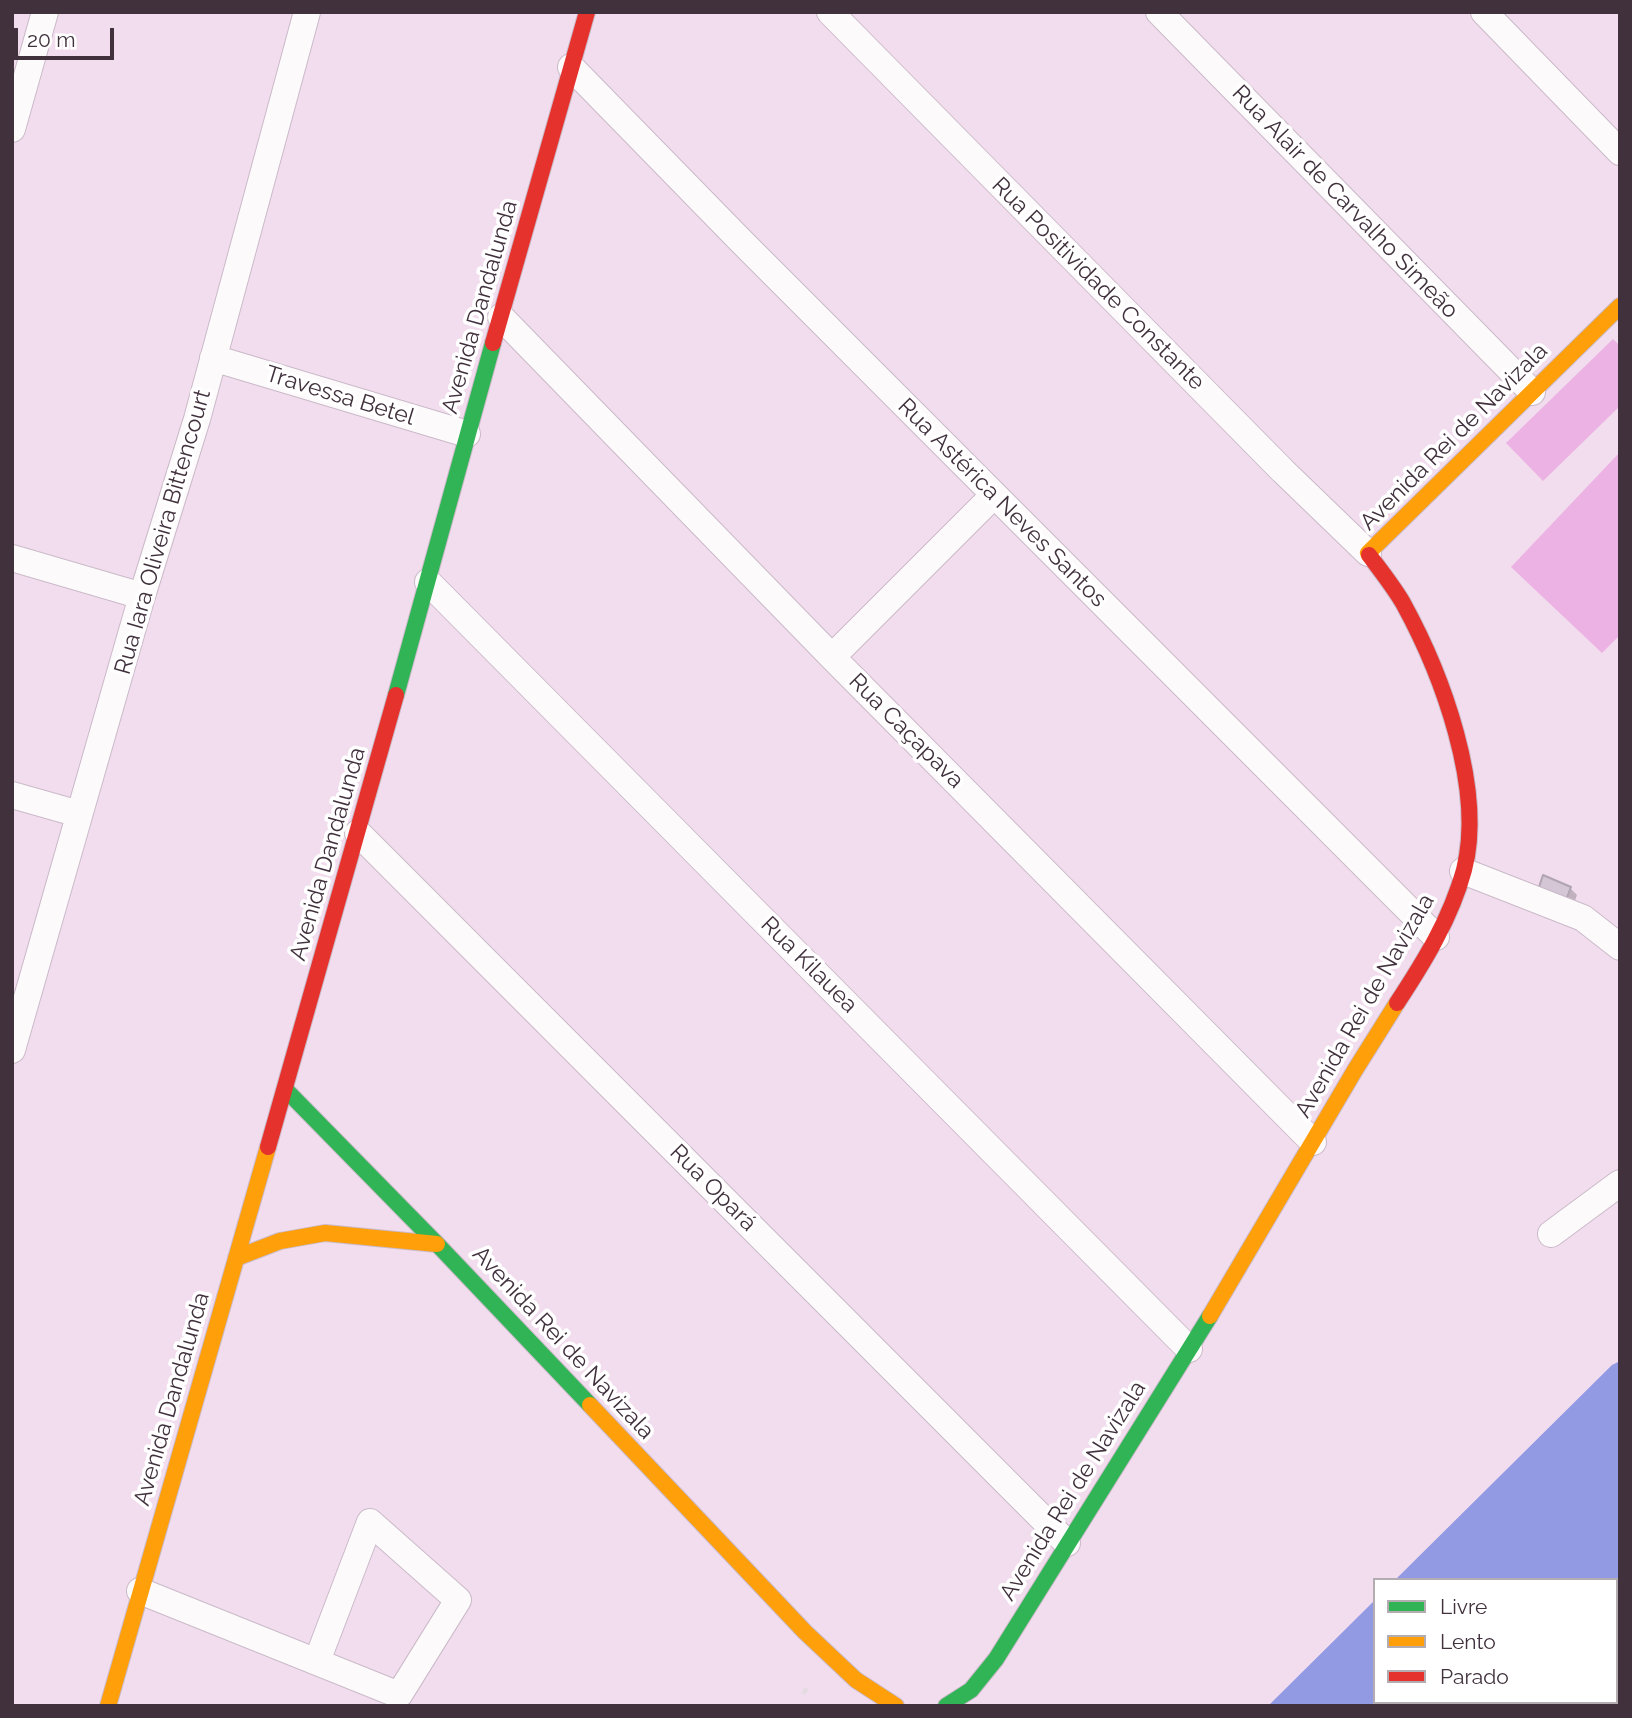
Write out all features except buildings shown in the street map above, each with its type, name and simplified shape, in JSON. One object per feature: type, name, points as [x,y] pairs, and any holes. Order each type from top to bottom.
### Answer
[{"type":"street","points":[[12,129],[45,12]]},
{"type":"street","name":"Rua Iara Oliveira Bittencourt","points":[[13,1044],[142,596],[197,419],[307,12]]},
{"type":"street","name":"Avenida Dandalunda","points":[[108,1706],[358,833],[467,434],[587,12]]},
{"type":"street","name":"Rua Positividade Constante","points":[[831,12],[1368,553]]},
{"type":"street","name":"Rua Alair de Carvalho Simeão","points":[[1159,12],[1532,392]]},
{"type":"street","points":[[1485,12],[1620,152]]},
{"type":"street","name":"Rua Astérica Neves Santos","points":[[571,67],[1436,937]]},
{"type":"street","name":"Avenida Rei de Navizala","points":[[946,1706],[971,1690],[996,1659],[1269,1220],[1436,937],[1451,906],[1470,842],[1472,817],[1460,749],[1425,649],[1403,604],[1368,553],[1620,306]]},
{"type":"street","name":"Rua Caçapava","points":[[501,317],[832,657],[1313,1142]]},
{"type":"street","name":"Travessa Betel","points":[[213,358],[467,434]]},
{"type":"street","points":[[832,657],[994,495]]},
{"type":"street","points":[[12,558],[142,596]]},
{"type":"street","name":"Rua Kilauea","points":[[428,582],[1188,1349]]},
{"type":"street","points":[[12,795],[79,814]]},
{"type":"street","name":"Rua Opará","points":[[358,833],[1067,1543]]},
{"type":"street","points":[[1463,871],[1583,918],[1617,939]]},
{"type":"street","name":"Avenida Rei de Navizala","points":[[285,1089],[437,1244],[805,1632],[856,1680],[896,1706]]},
{"type":"street","points":[[1551,1234],[1620,1183]]},
{"type":"street","name":"Avenida Rei de Navizala","points":[[236,1258],[280,1241],[325,1233],[437,1244]]},
{"type":"street","points":[[140,1591],[399,1695],[458,1600],[370,1522],[317,1661]]},
{"type":"shaded area","points":[[1613,339],[1620,346],[1620,406],[1543,481],[1506,443]]},
{"type":"shaded area","points":[[1620,452],[1620,635],[1602,653],[1511,567]]},
{"type":"water","points":[[1620,1361],[1620,1705],[1268,1706],[1373,1602],[1373,1704],[1618,1704],[1618,1578],[1397,1578],[1612,1365]]},
{"type":"traffic: fast","points":[[396,695],[493,343]]},
{"type":"traffic: fast","points":[[285,1089],[590,1405]]},
{"type":"traffic: fast","points":[[946,1706],[971,1690],[996,1659],[1210,1316]]},
{"type":"traffic: slow","points":[[1369,555],[1368,553],[1620,306]]},
{"type":"traffic: slow","points":[[1210,1316],[1397,1003]]},
{"type":"traffic: slow","points":[[108,1706],[268,1147]]},
{"type":"traffic: slow","points":[[236,1258],[280,1241],[325,1233],[437,1244]]},
{"type":"traffic: slow","points":[[590,1405],[805,1632],[856,1680],[896,1706]]},
{"type":"traffic: jam","points":[[493,343],[587,12]]},
{"type":"traffic: jam","points":[[1369,555],[1403,603],[1432,663],[1456,733],[1469,804],[1469,838],[1464,870],[1452,905],[1436,939],[1397,1003]]},
{"type":"traffic: jam","points":[[268,1147],[396,695]]}]
